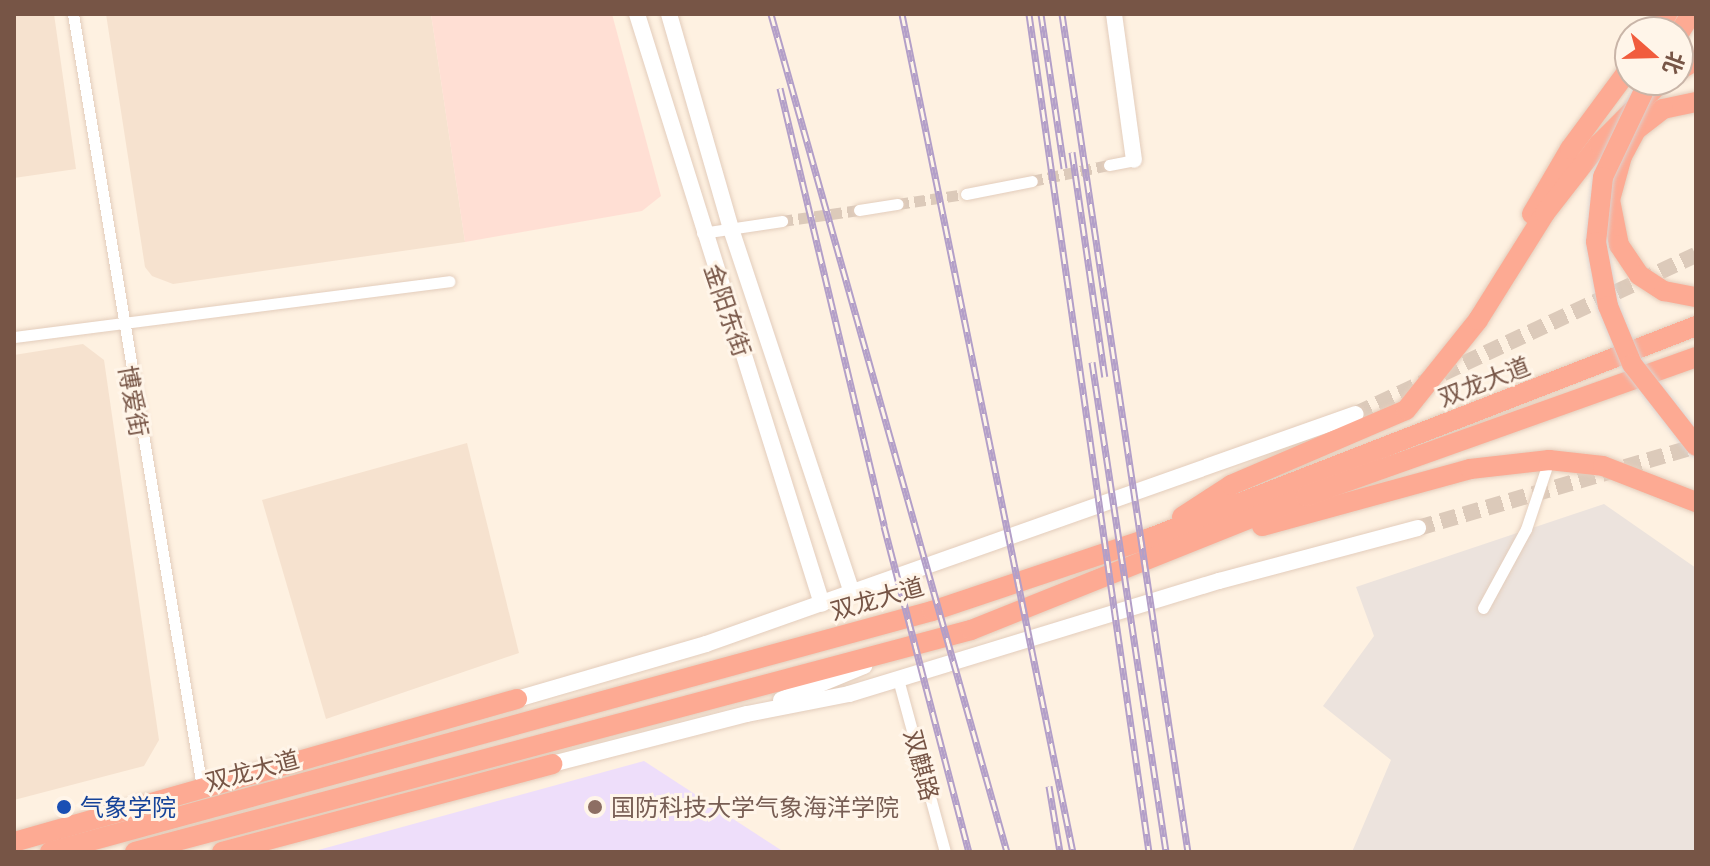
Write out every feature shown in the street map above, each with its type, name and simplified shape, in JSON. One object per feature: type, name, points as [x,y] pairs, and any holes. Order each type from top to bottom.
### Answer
[{"type":"highway","points":[[1150,538],[1231,485],[1406,410],[1478,320],[1549,183],[1614,91]]},
{"type":"highway","points":[[1641,96],[1603,177],[1598,258],[1608,306],[1632,364],[1696,446]]},
{"type":"highway","points":[[1498,284],[1599,144],[1647,96]]},
{"type":"highway","points":[[1696,102],[1663,109],[1636,130],[1610,200],[1619,245],[1639,275],[1664,291],[1696,297]]},
{"type":"highway","name":"双龙大道","points":[[50,852],[932,611],[1150,538],[1696,326]]},
{"type":"highway","name":"双龙大道","points":[[135,852],[971,630],[1163,556],[1306,496],[1696,357]]},
{"type":"highway","points":[[1163,556],[1470,469],[1549,460],[1603,466],[1696,502]]},
{"type":"highway","name":"双龙大道","points":[[14,842],[517,699]]},
{"type":"highway","points":[[222,852],[552,764]]},
{"type":"street","name":"博爱街","points":[[73,14],[120,323],[202,787]]},
{"type":"street","name":"金阳东街","points":[[637,14],[702,233],[822,604]]},
{"type":"street","name":"金阳东街","points":[[669,14],[731,229],[852,593]]},
{"type":"street","points":[[1109,165],[1134,160],[1114,14]]},
{"type":"street","points":[[966,194],[1032,181]]},
{"type":"street","points":[[859,210],[898,204]]},
{"type":"street","points":[[702,233],[782,221]]},
{"type":"street","points":[[14,337],[449,281]]},
{"type":"street","points":[[517,699],[822,604],[1356,414]]},
{"type":"street","points":[[1483,608],[1526,529],[1549,460]]},
{"type":"street","points":[[552,764],[898,679],[1219,581],[1418,528]]},
{"type":"street","points":[[747,714],[914,646]]},
{"type":"street","name":"双麒路","points":[[898,679],[945,852]]},
{"type":"shaded area","points":[[14,14],[54,14],[76,169],[14,178]]},
{"type":"shaded area","points":[[106,14],[431,14],[465,242],[173,284],[152,276],[145,267]]},
{"type":"shaded area","points":[[431,14],[612,14],[661,196],[642,211],[465,242]]},
{"type":"shaded area","points":[[83,344],[104,360],[159,740],[144,766],[14,800],[14,355]]},
{"type":"shaded area","points":[[467,443],[519,653],[326,719],[262,500]]},
{"type":"shaded area","points":[[1604,504],[1696,568],[1696,852],[1352,852],[1391,760],[1323,706],[1374,636],[1356,587]]},
{"type":"shaded area","name":"国防科技大学气象海洋学院","points":[[644,761],[784,852],[311,852]]},
{"type":"tunnel","points":[[1032,181],[1109,165]]},
{"type":"tunnel","points":[[898,204],[966,194]]},
{"type":"tunnel","points":[[782,221],[859,210]]},
{"type":"tunnel","points":[[1356,414],[1696,255]]},
{"type":"tunnel","points":[[1418,528],[1696,446]]},
{"type":"railway","points":[[771,14],[1007,852]]},
{"type":"railway","points":[[902,14],[1073,852]]},
{"type":"railway","points":[[1029,14],[1149,852]]},
{"type":"railway","points":[[1041,14],[1064,168]]},
{"type":"railway","points":[[1062,14],[1188,852]]},
{"type":"railway","points":[[780,88],[884,526],[969,852]]},
{"type":"railway","points":[[1072,152],[1105,377]]},
{"type":"railway","points":[[1092,362],[1166,852]]},
{"type":"railway","points":[[1049,786],[1060,852]]},
{"type":"place","name":"气象学院","points":[[64,807]]},
{"type":"place","name":"国防科技大学气象海洋学院","points":[[595,807]]}]
